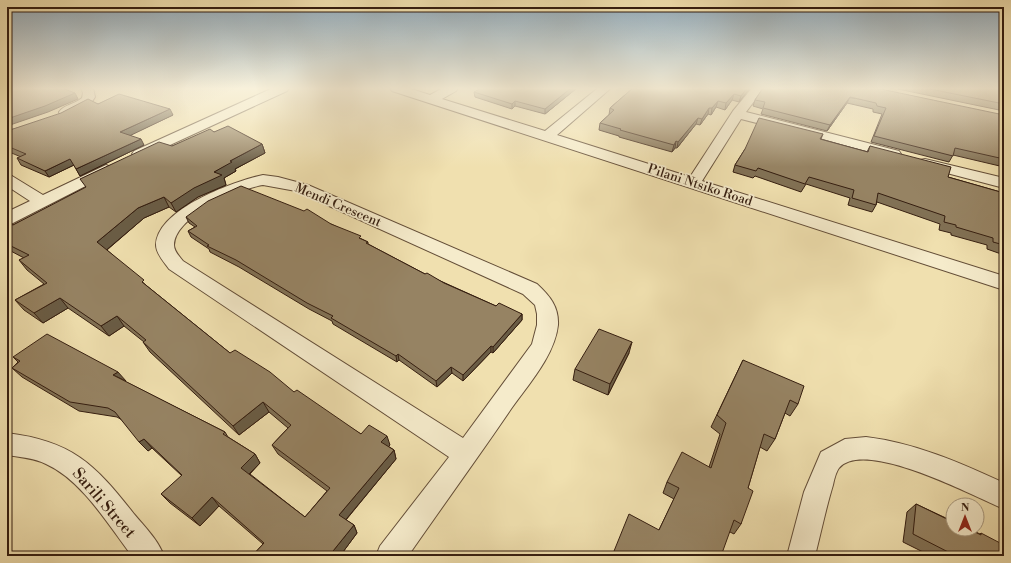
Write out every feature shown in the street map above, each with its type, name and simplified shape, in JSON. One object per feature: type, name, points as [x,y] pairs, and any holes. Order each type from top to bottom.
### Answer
[{"type":"street","points":[[52,117],[59,114]]},
{"type":"street","points":[[7,220],[41,201],[226,114]]},
{"type":"street","name":"Pilani Ntsiko Road","points":[[479,114],[694,182],[1004,283]]},
{"type":"street","points":[[547,136],[573,114]]},
{"type":"street","points":[[694,182],[738,114]]},
{"type":"street","points":[[739,114],[1004,183]]},
{"type":"street","points":[[7,179],[41,201]]},
{"type":"street","name":"Mendi Crescent","points":[[390,556],[466,454],[542,347],[549,328],[544,302],[530,289],[302,188],[277,182],[256,181],[234,188],[192,209],[178,220],[168,231],[165,243],[166,252],[176,265],[466,454]]},
{"type":"street","name":"Sarili Street","points":[[7,444],[32,448],[55,455],[74,466],[97,490],[150,556]]},
{"type":"street","points":[[801,556],[819,486],[830,461],[846,450],[870,449],[901,454],[942,468],[1004,496]]},
{"type":"building","points":[[7,114],[21,114],[7,119]]},
{"type":"building","points":[[57,114],[159,114],[120,132],[141,139],[76,169],[70,159],[45,171],[17,158],[26,154],[7,146],[7,131]]},
{"type":"building","points":[[609,114],[705,114],[702,119],[698,118],[674,145],[600,123]]},
{"type":"building","points":[[788,114],[838,114],[830,125]]},
{"type":"building","points":[[883,114],[1001,114],[1004,115],[1004,159],[955,148],[953,156],[874,136]]},
{"type":"building","points":[[759,118],[823,134],[820,139],[868,152],[870,146],[951,167],[948,177],[1004,193],[1004,245],[993,242],[993,238],[944,222],[945,216],[878,193],[876,205],[852,198],[854,190],[809,177],[805,184],[758,168],[756,171],[735,165],[745,149]]},
{"type":"building","points":[[228,126],[262,144],[230,161],[232,162],[214,172],[222,175],[194,188],[171,203],[164,197],[138,208],[97,242],[144,280],[142,282],[230,353],[235,350],[270,372],[294,392],[297,390],[361,434],[369,425],[387,436],[381,442],[394,450],[339,515],[354,525],[329,556],[252,556],[264,543],[212,497],[192,518],[161,494],[182,475],[144,439],[139,442],[115,412],[108,408],[70,402],[12,368],[20,361],[13,357],[47,334],[118,372],[113,375],[225,432],[223,434],[255,454],[241,468],[305,517],[330,488],[272,445],[291,425],[263,402],[233,426],[143,342],[146,340],[117,316],[101,326],[60,298],[34,313],[15,300],[47,283],[19,260],[29,255],[7,244],[7,223],[13,225],[86,187],[80,179],[159,142],[172,146],[210,129],[214,132]]},
{"type":"building","points":[[241,186],[304,211],[307,209],[331,224],[361,236],[359,238],[368,242],[366,243],[425,274],[427,273],[444,283],[496,306],[499,303],[522,314],[493,347],[491,346],[463,375],[451,367],[436,381],[398,354],[396,356],[331,318],[333,316],[307,303],[236,260],[207,246],[209,245],[188,231],[197,226],[186,217],[208,201]]},
{"type":"building","points":[[599,329],[632,342],[610,384],[575,369]]},
{"type":"building","points":[[743,360],[804,386],[798,404],[790,400],[775,439],[764,434],[748,488],[753,491],[741,524],[734,520],[721,556],[612,556],[629,514],[659,530],[679,488],[667,482],[682,452],[711,468],[726,423],[717,415]]},
{"type":"building","points":[[916,504],[945,518],[945,537],[985,537],[985,535],[1002,544],[1004,547],[1004,556],[956,556],[913,534]]}]
